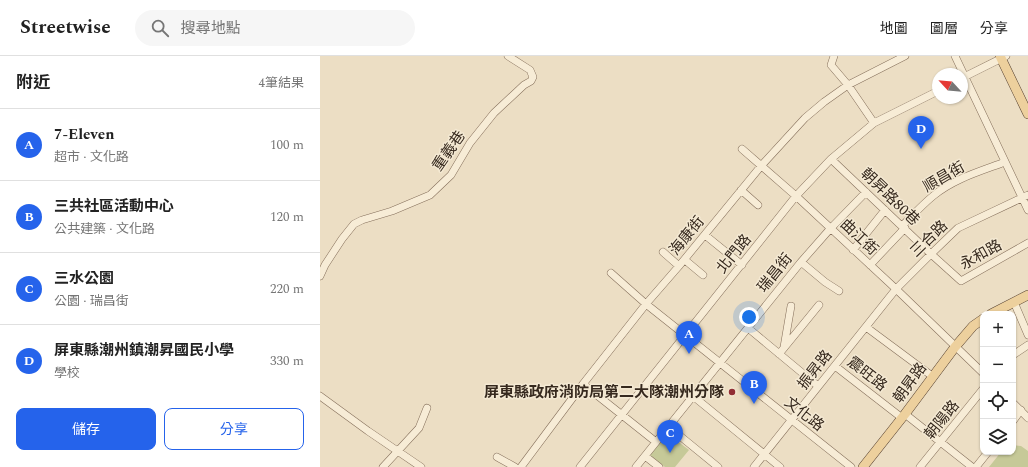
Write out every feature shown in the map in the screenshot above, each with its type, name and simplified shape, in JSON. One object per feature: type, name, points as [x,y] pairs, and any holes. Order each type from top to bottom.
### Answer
[{"type":"main road","points":[[1003,57],[1028,114]]},
{"type":"main road","points":[[997,311],[1028,295]]},
{"type":"main road","name":"朝昇路","points":[[862,467],[955,347],[973,326],[980,321]]},
{"type":"street","name":"重義巷","points":[[320,276],[325,265],[342,239],[354,224],[392,211],[430,195],[451,175],[470,142],[489,119],[524,85],[531,81],[533,77],[530,70],[508,56]]},
{"type":"street","points":[[834,56],[831,65],[848,85],[874,123]]},
{"type":"street","name":"海康街","points":[[521,467],[583,384],[646,304],[685,260],[761,166],[805,118],[848,85],[905,56]]},
{"type":"street","points":[[955,56],[960,68]]},
{"type":"street","points":[[968,75],[1003,57]]},
{"type":"street","points":[[968,85],[1005,162],[1025,196],[1028,210]]},
{"type":"street","name":"北門路","points":[[580,467],[796,196],[831,159],[874,123],[932,94]]},
{"type":"street","name":"曲江街","points":[[742,149],[796,196],[896,289],[980,370]]},
{"type":"street","name":"朝昇路80巷","points":[[831,159],[931,254]]},
{"type":"street","name":"順昌街","points":[[870,265],[933,195],[960,180],[1005,162]]},
{"type":"street","points":[[741,190],[758,205]]},
{"type":"street","name":"瑞昌街","points":[[636,467],[801,262],[830,229],[866,192]]},
{"type":"street","name":"三合路","points":[[896,289],[958,228],[1025,196]]},
{"type":"street","points":[[853,250],[885,210]]},
{"type":"street","points":[[705,235],[742,265]]},
{"type":"street","name":"永和路","points":[[931,254],[961,281],[1028,243]]},
{"type":"street","points":[[663,252],[679,266]]},
{"type":"street","points":[[685,260],[703,275]]},
{"type":"street","points":[[801,262],[839,291]]},
{"type":"street","name":"文化路","points":[[611,273],[684,335],[851,467]]},
{"type":"street","name":"振昇路","points":[[754,467],[896,289]]},
{"type":"street","points":[[1014,302],[1028,335]]},
{"type":"street","points":[[781,351],[819,305]]},
{"type":"street","points":[[781,351],[791,306]]},
{"type":"street","points":[[866,327],[932,376]]},
{"type":"street","points":[[748,328],[781,351],[818,386]]},
{"type":"street","points":[[1016,353],[1028,345]]},
{"type":"street","name":"震旺路","points":[[835,366],[941,442],[972,467]]},
{"type":"street","points":[[583,384],[656,442]]},
{"type":"street","name":"朝陽路","points":[[920,467],[980,393]]},
{"type":"street","points":[[320,396],[421,467]]},
{"type":"street","points":[[693,396],[780,467]]},
{"type":"street","points":[[1016,405],[1028,418]]},
{"type":"street","points":[[384,467],[419,428],[427,408]]},
{"type":"street","points":[[1014,419],[1021,410]]},
{"type":"street","points":[[669,427],[718,467]]},
{"type":"street","points":[[976,467],[986,455]]},
{"type":"street","points":[[646,456],[659,467]]},
{"type":"street","points":[[497,457],[515,467]]},
{"type":"green space","points":[[668,434],[689,450],[675,467],[665,467],[650,455]]},
{"type":"green space","points":[[1016,445],[1021,446],[1028,451],[1028,467],[989,467],[999,455],[1016,455]]},
{"type":"place","name":"屏東縣潮州鎮潮昇國民小學","points":[[921,149]]},
{"type":"place","name":"7-Eleven","points":[[689,354]]},
{"type":"place","name":"屏東縣政府消防局第二大隊潮州分隊","points":[[732,392]]},
{"type":"place","name":"三共社區活動中心","points":[[754,404]]},
{"type":"place","name":"三水公園","points":[[670,453]]}]
